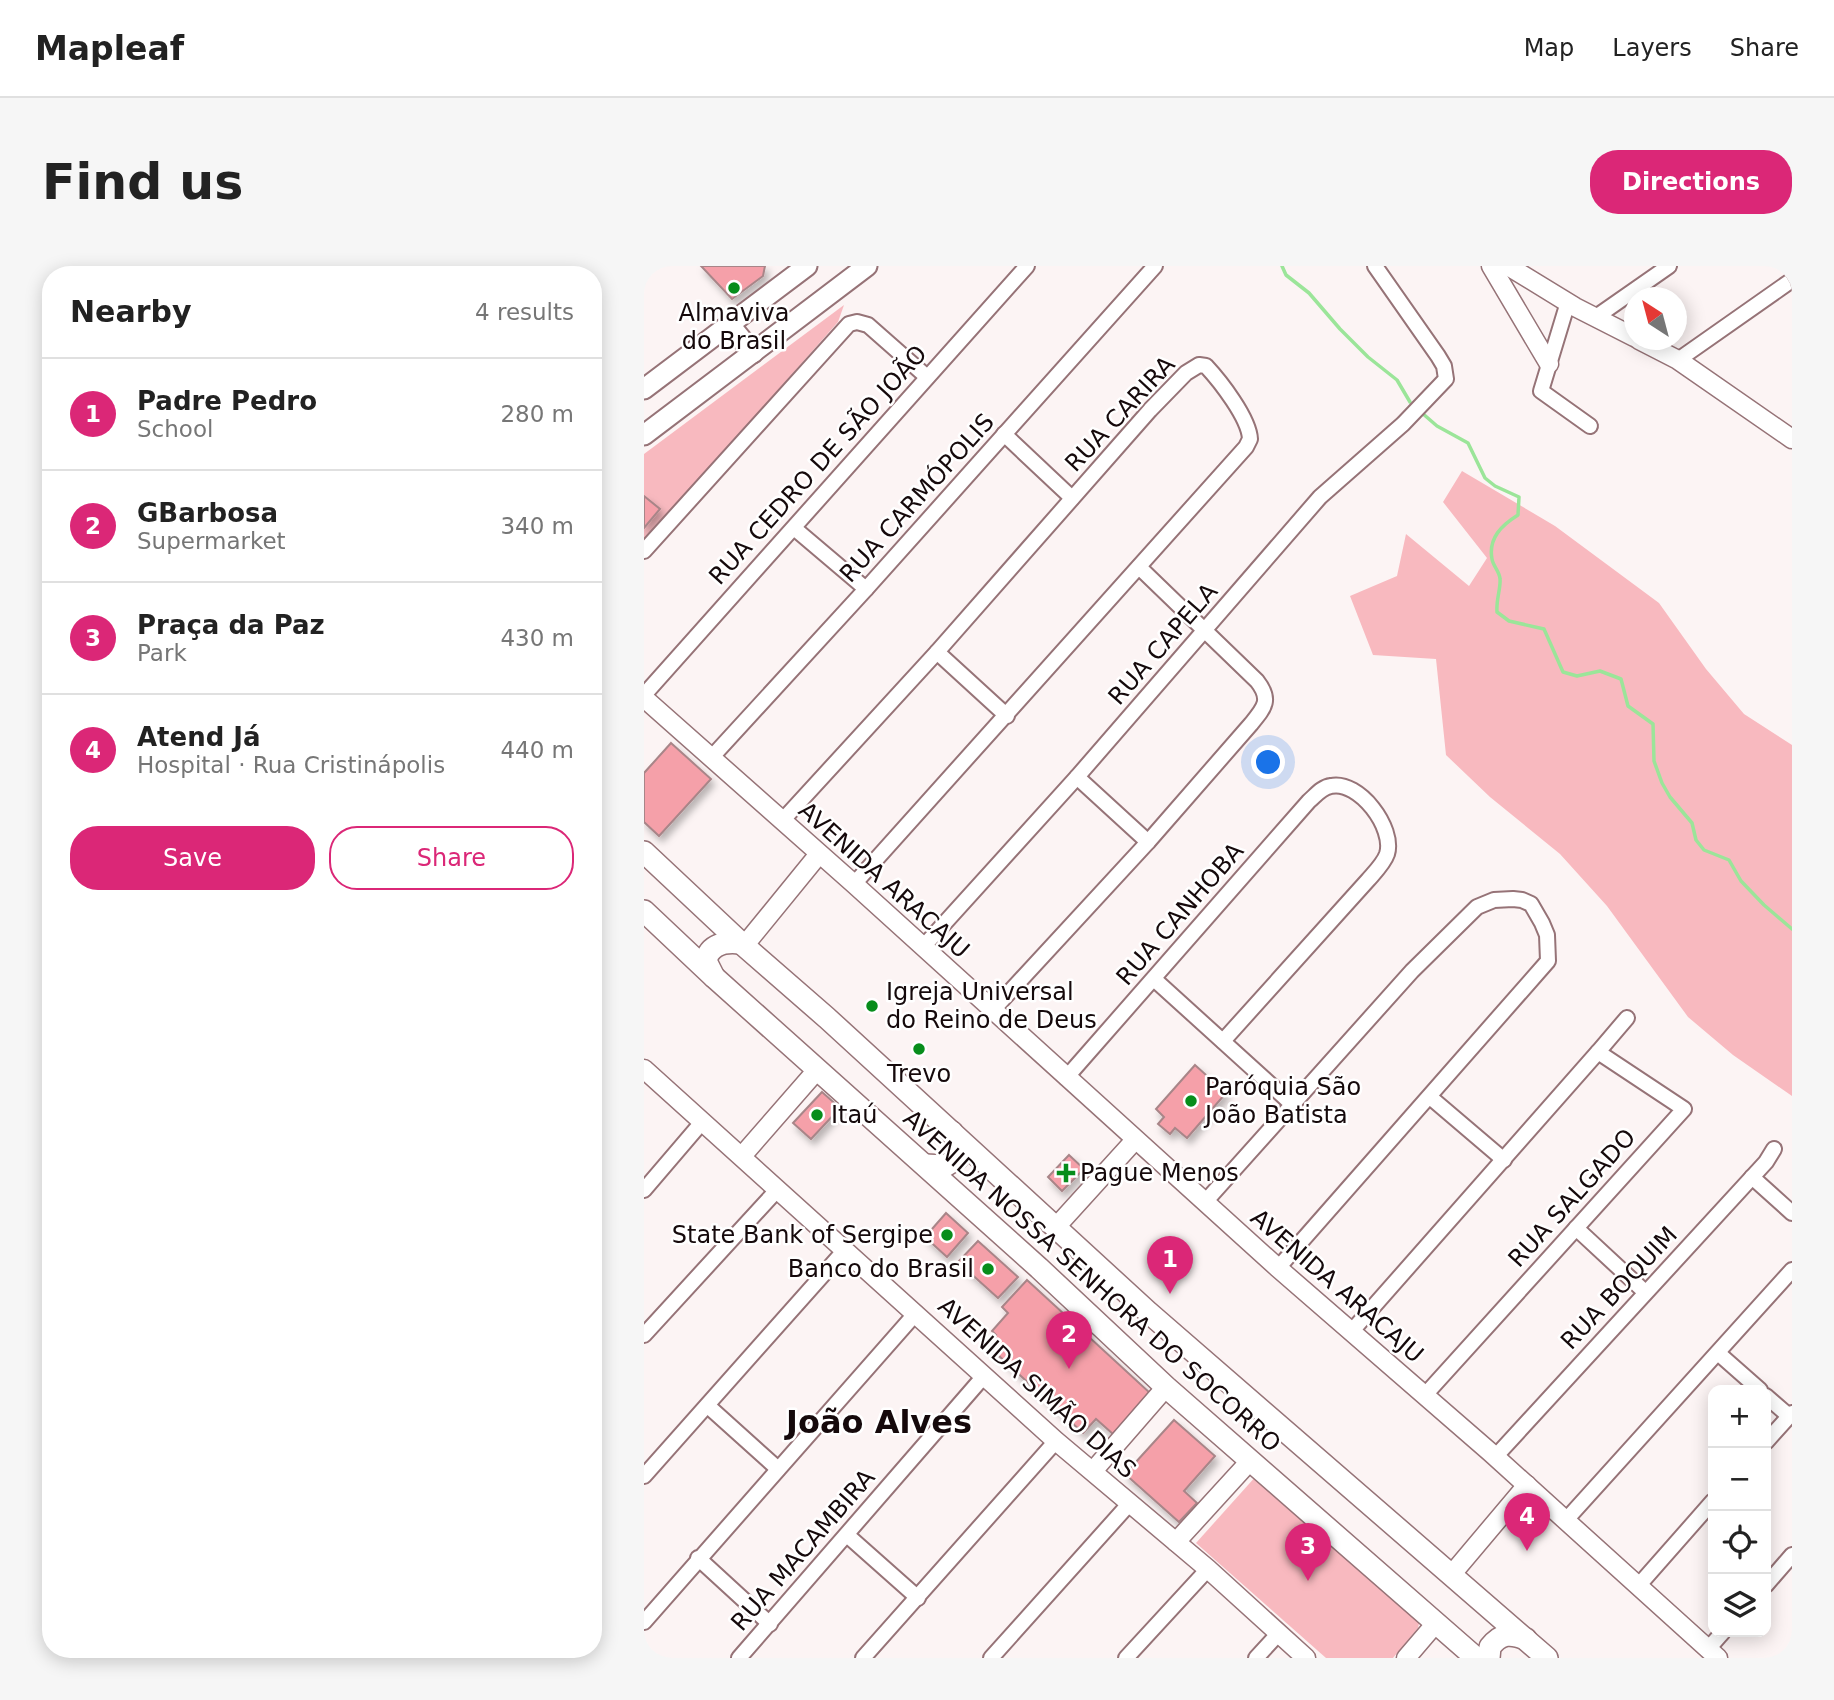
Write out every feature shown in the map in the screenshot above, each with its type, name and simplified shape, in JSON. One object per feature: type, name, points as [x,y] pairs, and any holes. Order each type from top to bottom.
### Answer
[{"type":"main road","points":[[647,382],[730,325],[807,266]]},
{"type":"main road","points":[[644,435],[867,266]]},
{"type":"main road","points":[[730,325],[753,354]]},
{"type":"main road","name":"AVENIDA NOSSA SENHORA DO SOCORRO","points":[[644,852],[1148,1312],[1547,1658]]},
{"type":"main road","name":"AVENIDA NOSSA SENHORA DO SOCORRO","points":[[644,911],[1166,1387],[1476,1658]]},
{"type":"main road","points":[[714,977],[706,961],[709,953],[724,943],[742,944]]},
{"type":"main road","points":[[925,1166],[945,1166],[958,1158],[960,1149],[952,1132]]},
{"type":"main road","points":[[1489,1658],[1490,1647],[1502,1636],[1512,1634],[1526,1639]]},
{"type":"street","name":"RUA CEDRO DE SÃO JOÃO","points":[[644,696],[1027,266]]},
{"type":"street","name":"RUA CARMÓPOLIS","points":[[711,758],[1155,266]]},
{"type":"street","name":"RUA CAPELA","points":[[923,947],[1077,777],[1320,497],[1403,424],[1446,379],[1444,366],[1438,356],[1375,266]]},
{"type":"street","points":[[1491,266],[1549,364]]},
{"type":"street","points":[[1596,317],[1668,266]]},
{"type":"street","points":[[1514,268],[1568,302],[1624,331]]},
{"type":"street","points":[[1678,360],[1792,280]]},
{"type":"street","points":[[1568,302],[1541,391],[1590,426]]},
{"type":"street","points":[[644,551],[837,335],[852,322],[861,322],[874,329],[927,377]]},
{"type":"street","points":[[1659,350],[1792,439]]},
{"type":"street","name":"RUA CARIRA","points":[[782,821],[937,652],[1179,379],[1199,365],[1203,364],[1208,368],[1245,422],[1250,439],[1234,462],[854,884]]},
{"type":"street","points":[[1004,434],[1072,498]]},
{"type":"street","points":[[794,528],[866,589]]},
{"type":"street","points":[[992,1011],[1148,842],[1238,739],[1265,703],[1265,694],[1257,681],[1139,567]]},
{"type":"street","points":[[937,652],[1007,716]]},
{"type":"street","name":"AVENIDA ARACAJU","points":[[644,696],[1135,1140],[1351,1332],[1496,1456],[1713,1654]]},
{"type":"street","points":[[1077,777],[1148,842]]},
{"type":"street","name":"RUA CANHOBA","points":[[1066,1078],[1296,815],[1318,793],[1333,785],[1350,789],[1363,798],[1385,830],[1387,855],[1361,889],[1223,1041]]},
{"type":"street","points":[[742,944],[819,854]]},
{"type":"street","points":[[1205,1202],[1412,971],[1474,910],[1494,901],[1513,899],[1527,902],[1539,916],[1544,928],[1549,949],[1548,961],[1278,1268]]},
{"type":"street","points":[[1154,978],[1293,1105]]},
{"type":"street","points":[[1351,1332],[1627,1018]]},
{"type":"street","name":"RUA SALGADO","points":[[1425,1395],[1684,1109],[1598,1052]]},
{"type":"street","name":"AVENIDA SIMÃO DIAS","points":[[644,1069],[1056,1441],[1208,1569],[1306,1658]]},
{"type":"street","points":[[742,1156],[817,1070]]},
{"type":"street","points":[[1430,1097],[1504,1160]]},
{"type":"street","points":[[644,1190],[703,1121]]},
{"type":"street","points":[[1056,1227],[1135,1140]]},
{"type":"street","name":"RUA BOQUIM","points":[[1496,1456],[1752,1177],[1774,1149]]},
{"type":"street","points":[[1752,1177],[1792,1213]]},
{"type":"street","points":[[644,1335],[778,1189]]},
{"type":"street","points":[[1576,1228],[1645,1292]]},
{"type":"street","points":[[644,1476],[845,1250]]},
{"type":"street","points":[[1566,1520],[1792,1270]]},
{"type":"street","points":[[644,1622],[916,1313]]},
{"type":"street","points":[[1718,1353],[1754,1385]]},
{"type":"street","name":"RUA MACAMBIRA","points":[[739,1658],[984,1376]]},
{"type":"street","points":[[1093,1471],[1166,1387]]},
{"type":"street","points":[[1771,1400],[1790,1414],[1771,1436]]},
{"type":"street","points":[[708,1406],[778,1469]]},
{"type":"street","points":[[863,1658],[1056,1441]]},
{"type":"street","points":[[1176,1542],[1250,1461]]},
{"type":"street","points":[[1452,1574],[1527,1485]]},
{"type":"street","points":[[991,1658],[1130,1503]]},
{"type":"street","points":[[1639,1585],[1708,1507]]},
{"type":"street","points":[[847,1535],[918,1598]]},
{"type":"street","points":[[1771,1579],[1792,1555]]},
{"type":"street","points":[[698,1558],[770,1624]]},
{"type":"street","points":[[1126,1658],[1208,1569]]},
{"type":"street","points":[[1406,1658],[1436,1623]]},
{"type":"street","points":[[1256,1658],[1278,1634]]},
{"type":"street","points":[[1713,1654],[1721,1637]]},
{"type":"shaded area","points":[[844,305],[838,322],[644,542],[644,454]]},
{"type":"shaded area","points":[[1462,471],[1555,526],[1659,603],[1706,669],[1744,714],[1792,745],[1792,1096],[1733,1055],[1688,1017],[1607,906],[1560,854],[1490,797],[1446,755],[1436,659],[1373,655],[1350,596],[1397,576],[1406,534],[1469,586],[1487,558],[1443,502]]},
{"type":"shaded area","points":[[1257,1475],[1420,1619],[1418,1628],[1393,1658],[1326,1658],[1196,1543]]},
{"type":"building","name":"Almaviva do Brasil","points":[[701,266],[765,266],[763,276],[732,299]]},
{"type":"building","points":[[644,496],[660,509],[644,528]]},
{"type":"building","points":[[671,743],[711,779],[659,836],[644,822],[644,773]]},
{"type":"building","name":"Paróquia São João Batista","points":[[1195,1065],[1226,1093],[1187,1138],[1175,1128],[1170,1134],[1158,1124],[1164,1117],[1156,1109]]},
{"type":"building","name":"Itaú","points":[[822,1092],[840,1108],[811,1139],[793,1123]]},
{"type":"building","name":"Pague Menos","points":[[1069,1155],[1084,1169],[1062,1191],[1048,1177]]},
{"type":"building","name":"State Bank of Sergipe","points":[[946,1213],[968,1233],[947,1257],[925,1237]]},
{"type":"building","name":"Banco do Brasil","points":[[978,1241],[1018,1277],[998,1298],[958,1262]]},
{"type":"building","points":[[1027,1280],[1150,1393],[1113,1434],[1096,1419],[1083,1433],[987,1345],[996,1335],[992,1331],[1008,1313],[1002,1307]]},
{"type":"building","points":[[1174,1420],[1215,1456],[1184,1491],[1197,1503],[1179,1522],[1125,1474]]},
{"type":"waterway","points":[[1282,266],[1286,275],[1309,293],[1368,357],[1397,380],[1410,402]]},
{"type":"waterway","points":[[1422,413],[1437,426],[1468,443],[1485,478],[1495,486],[1519,497],[1518,515],[1497,533],[1492,545],[1492,559],[1500,579],[1497,612],[1509,621],[1544,629],[1563,672],[1577,676],[1600,671],[1621,679],[1628,706],[1653,724],[1654,761],[1662,783],[1692,823],[1696,840],[1704,850],[1729,860],[1741,881],[1792,929]]},
{"type":"place","name":"Almaviva do Brasil","points":[[734,288]]},
{"type":"place","name":"Igreja Universal do Reino de Deus","points":[[872,1006]]},
{"type":"place","name":"Trevo","points":[[919,1049]]},
{"type":"place","name":"Paróquia São João Batista","points":[[1191,1101]]},
{"type":"place","name":"Itaú","points":[[817,1115]]},
{"type":"place","name":"Pague Menos","points":[[1066,1173]]},
{"type":"place","name":"State Bank of Sergipe","points":[[947,1235]]},
{"type":"place","name":"Banco do Brasil","points":[[988,1269]]},
{"type":"place","name":"Padre Pedro","points":[[1170,1294]]},
{"type":"place","name":"GBarbosa","points":[[1069,1369]]},
{"type":"place","name":"Atend Já","points":[[1527,1551]]},
{"type":"place","name":"Praça da Paz","points":[[1308,1581]]},
{"type":"district","name":"João Alves","points":[[879,1422]]}]
